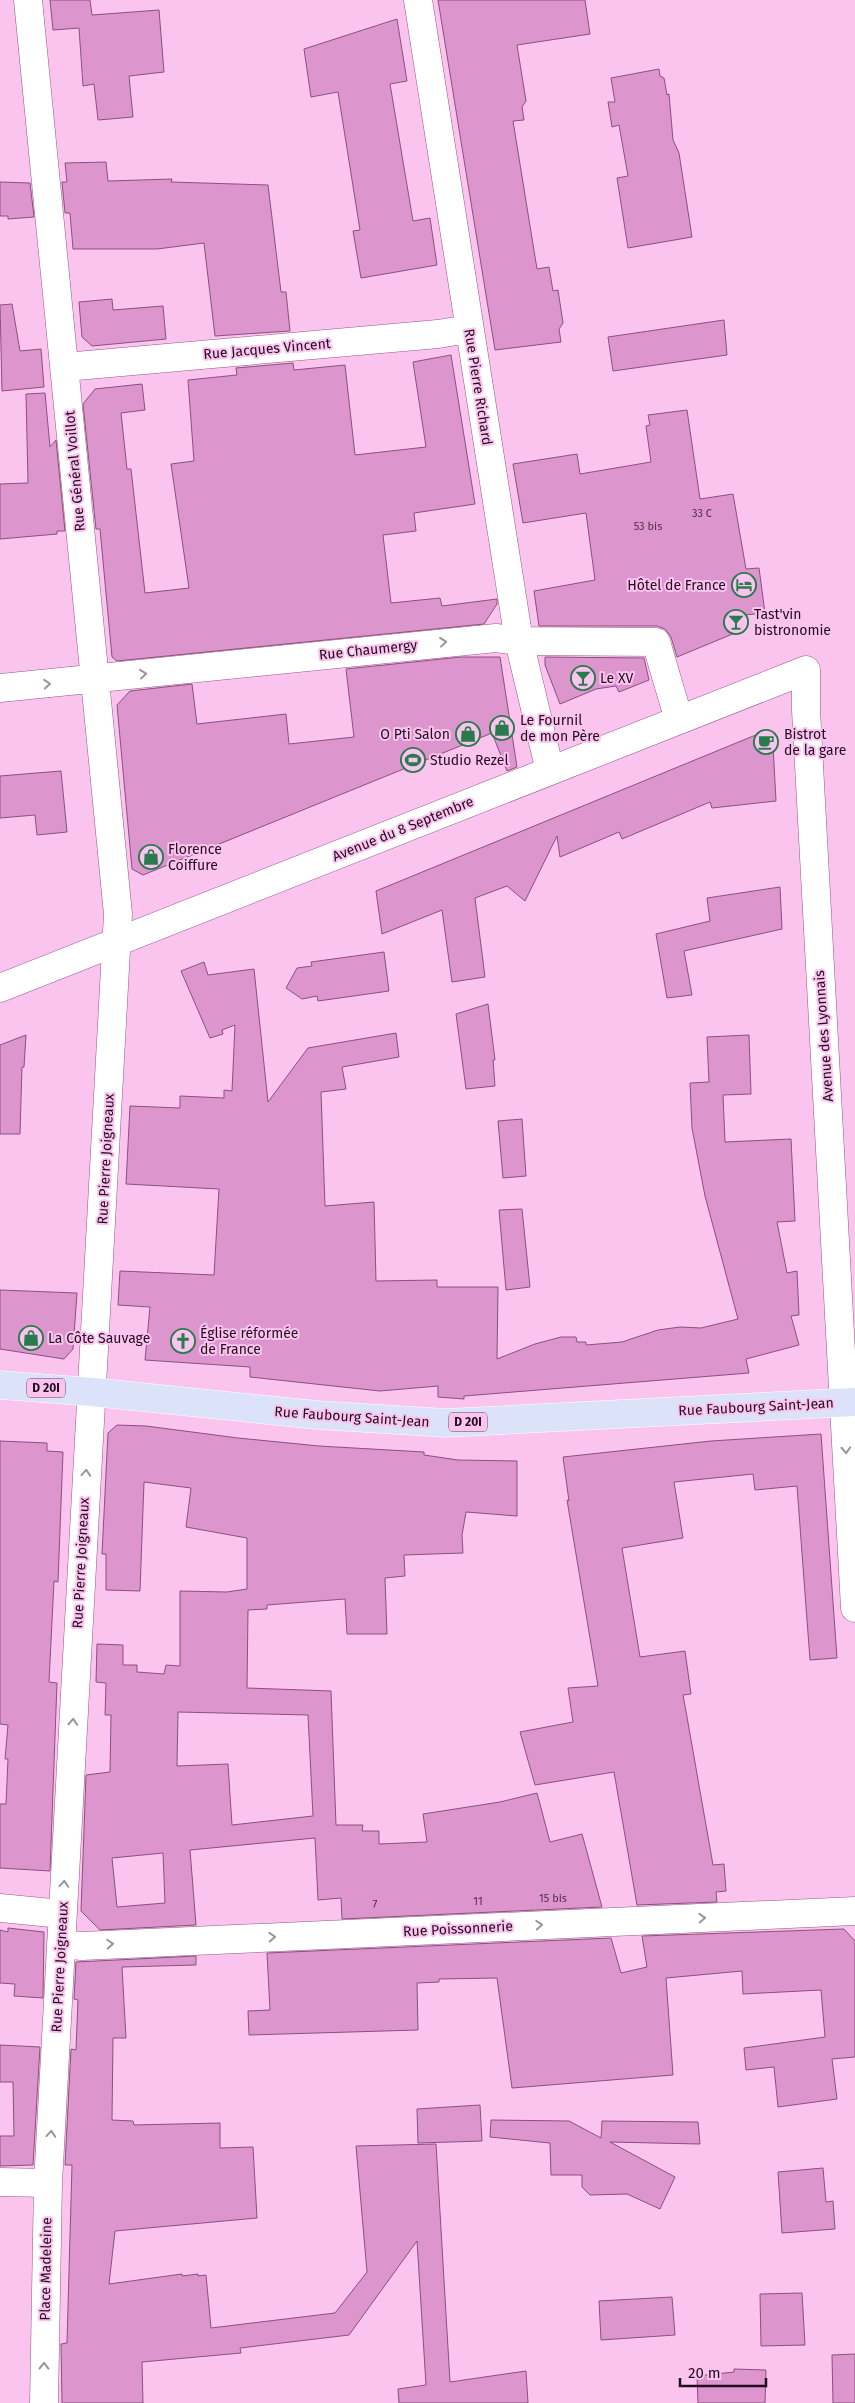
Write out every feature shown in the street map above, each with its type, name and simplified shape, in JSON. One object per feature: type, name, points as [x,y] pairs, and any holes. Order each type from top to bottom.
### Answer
[{"type":"main road","name":"Rue Faubourg Saint-Jean","points":[[0,1385],[92,1392],[317,1415],[446,1423],[850,1402]]},
{"type":"street","name":"Rue Général Voillot","points":[[28,0],[116,891],[118,914],[115,943]]},
{"type":"street","name":"Rue Pierre Richard","points":[[418,0],[518,642],[550,771]]},
{"type":"street","name":"Rue Jacques Vincent","points":[[65,367],[438,334],[469,329]]},
{"type":"street","name":"Rue Chaumergy","points":[[0,688],[94,680],[460,640],[496,638],[518,642],[656,642],[679,720]]},
{"type":"street","name":"Avenue du 8 Septembre","points":[[0,988],[806,670]]},
{"type":"street","name":"Avenue des Lyonnais","points":[[806,670],[806,710],[850,1402],[855,1608]]},
{"type":"street","name":"Rue Pierre Joigneaux","points":[[48,2183],[85,1475],[92,1392],[115,1002],[115,943]]},
{"type":"street","points":[[0,1908],[62,1914]]},
{"type":"street","name":"Rue Poissonnerie","points":[[61,1944],[92,1945],[855,1911]]},
{"type":"street","points":[[0,2182],[48,2183]]},
{"type":"street","name":"Place Madeleine","points":[[44,2403],[48,2183]]},
{"type":"building","points":[[50,0],[90,0],[92,15],[159,10],[164,72],[129,76],[133,117],[98,120],[94,84],[83,86],[79,28],[53,30]]},
{"type":"building","points":[[438,0],[585,0],[590,34],[517,45],[526,101],[522,107],[524,120],[513,121],[537,269],[549,267],[553,291],[558,290],[563,323],[559,329],[561,342],[495,350]]},
{"type":"building","points":[[397,19],[407,81],[390,84],[413,221],[430,218],[437,265],[361,278],[353,231],[360,230],[338,92],[311,97],[304,49]]},
{"type":"building","points":[[659,69],[660,76],[664,78],[667,95],[669,94],[673,140],[679,153],[692,237],[628,248],[617,178],[628,176],[619,125],[612,127],[608,102],[615,102],[611,78]]},
{"type":"building","points":[[106,162],[108,181],[172,179],[171,182],[268,185],[281,292],[286,292],[290,331],[215,336],[204,243],[157,249],[73,249],[70,213],[65,213],[62,182],[67,182],[65,163]]},
{"type":"building","points":[[0,182],[30,183],[34,217],[8,219],[8,216],[0,216]]},
{"type":"building","points":[[112,299],[113,310],[163,306],[166,339],[92,346],[82,337],[79,302]]},
{"type":"building","points":[[12,304],[20,351],[41,349],[44,387],[2,391],[0,305]]},
{"type":"building","points":[[724,320],[727,355],[613,371],[608,337]]},
{"type":"building","points":[[451,355],[475,504],[414,513],[416,531],[383,535],[391,603],[440,598],[442,606],[497,599],[497,604],[484,624],[117,661],[112,657],[100,529],[96,529],[83,404],[95,389],[142,384],[145,410],[121,413],[127,469],[131,469],[145,593],[189,588],[171,464],[194,461],[188,380],[237,375],[236,368],[293,363],[294,370],[345,365],[355,455],[426,447],[413,362]]},
{"type":"building","points":[[45,393],[50,447],[56,440],[65,531],[57,531],[57,534],[0,539],[0,484],[28,483],[26,394]]},
{"type":"building","points":[[687,410],[700,499],[733,494],[746,569],[759,568],[765,613],[744,615],[735,633],[677,657],[671,637],[665,629],[657,626],[539,626],[534,591],[595,580],[586,513],[523,523],[513,464],[577,454],[580,474],[651,462],[646,426],[650,425],[648,415]]},
{"type":"building","points":[[461,657],[500,657],[517,767],[507,771],[492,733],[143,875],[132,869],[117,705],[130,691],[192,684],[197,724],[286,714],[289,744],[354,737],[346,669]]},
{"type":"building","points":[[545,657],[644,658],[649,680],[619,692],[616,686],[596,689],[560,704],[545,665]]},
{"type":"building","points":[[763,732],[771,739],[773,745],[776,801],[712,808],[710,802],[622,839],[619,832],[560,857],[557,836],[525,901],[507,886],[475,898],[485,977],[452,982],[442,910],[382,934],[376,891]]},
{"type":"building","points":[[61,771],[67,832],[37,835],[35,815],[0,818],[0,776]]},
{"type":"building","points":[[780,887],[782,929],[684,951],[692,995],[667,998],[656,934],[710,921],[707,898]]},
{"type":"building","points":[[384,952],[389,991],[318,1001],[317,996],[302,999],[286,988],[297,968],[312,966],[311,962]]},
{"type":"building","points":[[204,962],[208,975],[254,969],[268,1102],[308,1048],[396,1033],[399,1057],[342,1067],[346,1089],[321,1092],[325,1206],[374,1202],[376,1281],[437,1280],[437,1287],[498,1287],[497,1359],[535,1344],[561,1337],[576,1337],[577,1342],[586,1342],[586,1345],[622,1342],[658,1330],[680,1327],[701,1328],[738,1319],[705,1196],[692,1128],[690,1083],[709,1082],[707,1037],[749,1035],[751,1094],[723,1095],[725,1142],[791,1139],[795,1221],[777,1222],[787,1273],[797,1271],[799,1315],[791,1316],[799,1345],[746,1359],[749,1373],[464,1396],[464,1399],[438,1397],[438,1386],[380,1391],[250,1377],[250,1367],[145,1360],[150,1307],[118,1305],[120,1271],[214,1275],[219,1189],[126,1184],[130,1106],[180,1108],[180,1096],[224,1098],[224,1090],[232,1091],[235,1025],[222,1030],[223,1034],[210,1038],[181,971]]},
{"type":"building","points":[[488,1004],[495,1060],[493,1060],[495,1086],[466,1089],[456,1014]]},
{"type":"building","points":[[26,1035],[24,1067],[22,1067],[20,1134],[0,1134],[0,1045]]},
{"type":"building","points":[[522,1119],[526,1176],[503,1178],[498,1121]]},
{"type":"building","points":[[522,1209],[530,1287],[506,1290],[499,1210]]},
{"type":"building","points":[[0,1290],[77,1293],[73,1349],[64,1359],[0,1349]]},
{"type":"building","points":[[117,1425],[146,1426],[319,1446],[424,1452],[424,1455],[458,1460],[517,1461],[517,1516],[466,1512],[462,1535],[463,1553],[404,1555],[405,1576],[385,1578],[387,1634],[347,1634],[345,1599],[267,1605],[267,1609],[248,1610],[247,1688],[331,1691],[336,1825],[363,1825],[362,1831],[379,1831],[379,1844],[427,1842],[423,1814],[500,1802],[537,1793],[550,1842],[582,1834],[602,1907],[342,1919],[341,1898],[318,1900],[315,1838],[190,1850],[196,1925],[100,1930],[81,1911],[86,1775],[110,1772],[111,1715],[105,1715],[106,1683],[96,1682],[97,1644],[123,1645],[123,1665],[137,1665],[137,1672],[164,1674],[166,1665],[180,1666],[180,1591],[227,1592],[247,1589],[247,1538],[186,1527],[191,1488],[144,1482],[140,1591],[106,1590],[106,1554],[102,1554],[108,1433]],"holes":[[[178,1712],[308,1715],[313,1816],[232,1825],[228,1764],[177,1766]],[[163,1853],[165,1903],[117,1907],[112,1858]]]},
{"type":"building","points":[[821,1434],[837,1658],[810,1660],[797,1486],[755,1490],[753,1474],[674,1482],[683,1538],[622,1548],[640,1657],[685,1651],[691,1694],[683,1695],[713,1865],[724,1864],[726,1891],[716,1892],[717,1902],[637,1905],[614,1772],[535,1785],[520,1732],[573,1722],[568,1688],[598,1686],[567,1500],[569,1501],[563,1457],[711,1441]]},
{"type":"building","points":[[0,1441],[47,1443],[47,1451],[63,1452],[58,1582],[54,1581],[49,1682],[57,1683],[50,1871],[0,1868],[0,1804],[6,1804],[8,1759],[5,1759],[8,1725],[0,1724]]},
{"type":"building","points":[[8,1928],[44,1932],[43,1998],[14,1996],[15,1984],[0,1983],[0,1930],[8,1932]]},
{"type":"building","points":[[844,1929],[855,1941],[855,2057],[832,2059],[837,2099],[778,2107],[774,2067],[746,2070],[744,2048],[825,2037],[821,1990],[743,1994],[742,1971],[666,1978],[673,2075],[512,2088],[497,1978],[439,1979],[439,1982],[417,1983],[418,2030],[249,2035],[248,2011],[270,2010],[267,1953],[611,1938],[621,1973],[647,1967],[642,1936]]},
{"type":"building","points":[[196,1956],[196,1965],[122,1967],[126,2038],[113,2038],[112,2120],[133,2121],[134,2125],[220,2123],[220,2148],[253,2147],[257,2218],[115,2231],[109,2284],[182,2274],[182,2276],[206,2275],[211,2328],[335,2313],[367,2272],[356,2146],[436,2144],[450,2382],[526,2371],[528,2403],[399,2403],[398,2389],[426,2385],[417,2241],[349,2335],[240,2348],[241,2353],[142,2362],[143,2403],[62,2403],[61,2344],[67,2343],[72,2165],[65,2165],[71,2049],[76,2050],[78,2000],[74,1999],[76,1962]]},
{"type":"building","points":[[0,2045],[40,2047],[33,2165],[0,2166],[0,2136],[14,2136],[13,2082],[0,2082]]},
{"type":"building","points":[[480,2105],[482,2141],[418,2143],[417,2109]]},
{"type":"building","points":[[491,2120],[569,2121],[601,2138],[602,2121],[698,2122],[700,2144],[610,2142],[675,2177],[660,2209],[627,2194],[590,2195],[582,2187],[582,2175],[551,2175],[550,2143],[490,2137]]},
{"type":"building","points":[[823,2168],[826,2202],[833,2201],[835,2229],[782,2233],[778,2172]]},
{"type":"building","points":[[802,2293],[805,2345],[761,2346],[760,2294]]},
{"type":"building","points":[[672,2297],[675,2335],[601,2340],[599,2301]]},
{"type":"building","points":[[855,2354],[855,2403],[833,2403],[832,2355]]},
{"type":"building","points":[[734,2369],[766,2370],[765,2403],[698,2403],[697,2376],[734,2372]]},
{"type":"place","name":"Hôtel de France","points":[[744,585]]},
{"type":"place","name":"Tast'vin bistronomie","points":[[736,622]]},
{"type":"place","name":"Le XV","points":[[583,678]]},
{"type":"place","name":"Le Fournil de mon Père","points":[[502,728]]},
{"type":"place","name":"O Pti Salon","points":[[468,734]]},
{"type":"place","name":"Bistrot de la gare","points":[[766,742]]},
{"type":"place","name":"Studio Rezel","points":[[413,760]]},
{"type":"place","name":"Florence Coiffure","points":[[151,857]]},
{"type":"place","name":"La Côte Sauvage","points":[[31,1338]]},
{"type":"place","name":"Église réformée de France","points":[[183,1341]]}]
